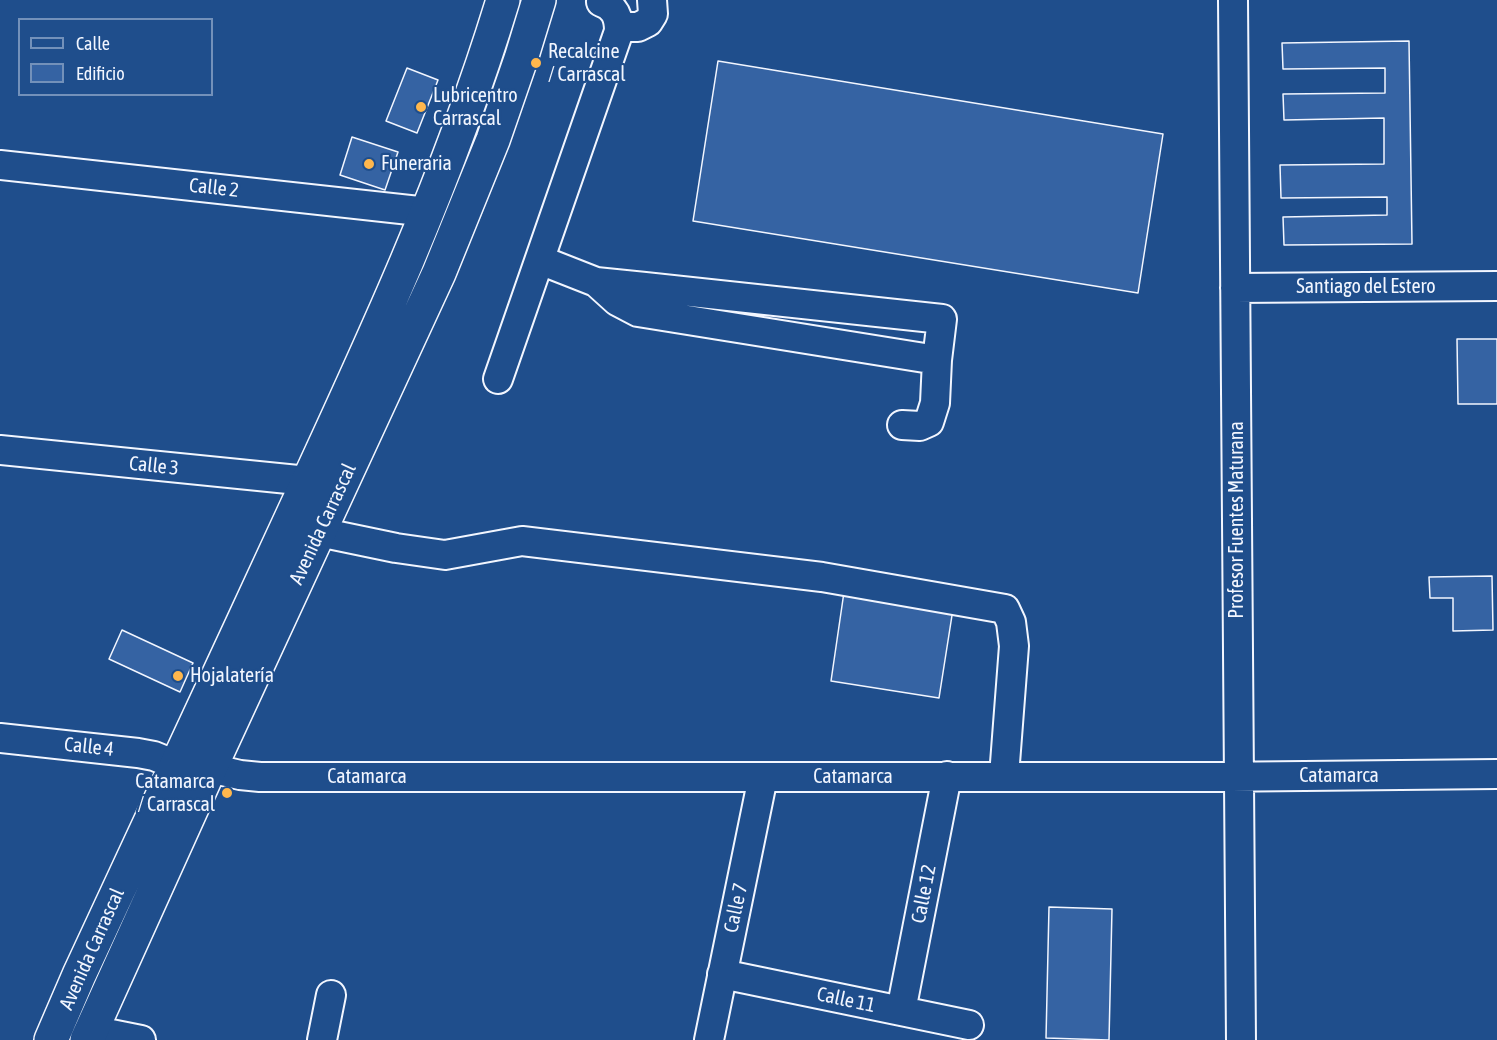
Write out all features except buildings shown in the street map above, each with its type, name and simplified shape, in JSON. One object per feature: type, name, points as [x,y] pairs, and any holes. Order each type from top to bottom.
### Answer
[{"type":"main road","name":"Avenida Carrascal","points":[[51,1040],[384,315],[428,212],[503,0]]},
{"type":"main road","name":"Avenida Carrascal","points":[[89,1035],[210,768],[420,317],[493,140],[540,0]]},
{"type":"street","points":[[620,31],[648,22],[653,14],[652,0]]},
{"type":"street","name":"Profesor Fuentes Maturana","points":[[1233,0],[1241,1040]]},
{"type":"street","points":[[498,379],[620,31],[615,11],[609,4],[601,2]]},
{"type":"street","name":"Calle 2","points":[[0,165],[428,212]]},
{"type":"street","points":[[540,260],[596,282],[942,319],[935,403],[929,422],[920,426],[902,425]]},
{"type":"street","points":[[596,282],[617,301],[638,312],[937,360]]},
{"type":"street","name":"Santiago del Estero","points":[[1235,288],[1497,286]]},
{"type":"street","name":"Calle 3","points":[[0,450],[308,482]]},
{"type":"street","points":[[319,532],[396,548],[445,555],[522,541],[822,577],[1005,609],[1011,622],[1014,646],[1004,776]]},
{"type":"street","name":"Calle 4","points":[[0,738],[138,753],[154,756],[176,765]]},
{"type":"street","name":"Catamarca","points":[[210,768],[260,777],[1239,777],[1497,774]]},
{"type":"street","name":"Calle 12","points":[[901,1011],[947,776]]},
{"type":"street","name":"Calle 7","points":[[709,1040],[763,777]]},
{"type":"street","name":"Calle 11","points":[[722,975],[969,1025]]},
{"type":"street","points":[[322,1040],[331,995]]},
{"type":"street","points":[[89,1035],[141,1040]]},
{"type":"place","name":"Recalcine / Carrascal","points":[[536,63]]},
{"type":"place","name":"Lubricentro Carrascal","points":[[421,107]]},
{"type":"place","name":"Funeraria","points":[[369,164]]},
{"type":"place","name":"Hojalatería","points":[[178,676]]},
{"type":"place","name":"Catamarca / Carrascal","points":[[227,793]]}]
